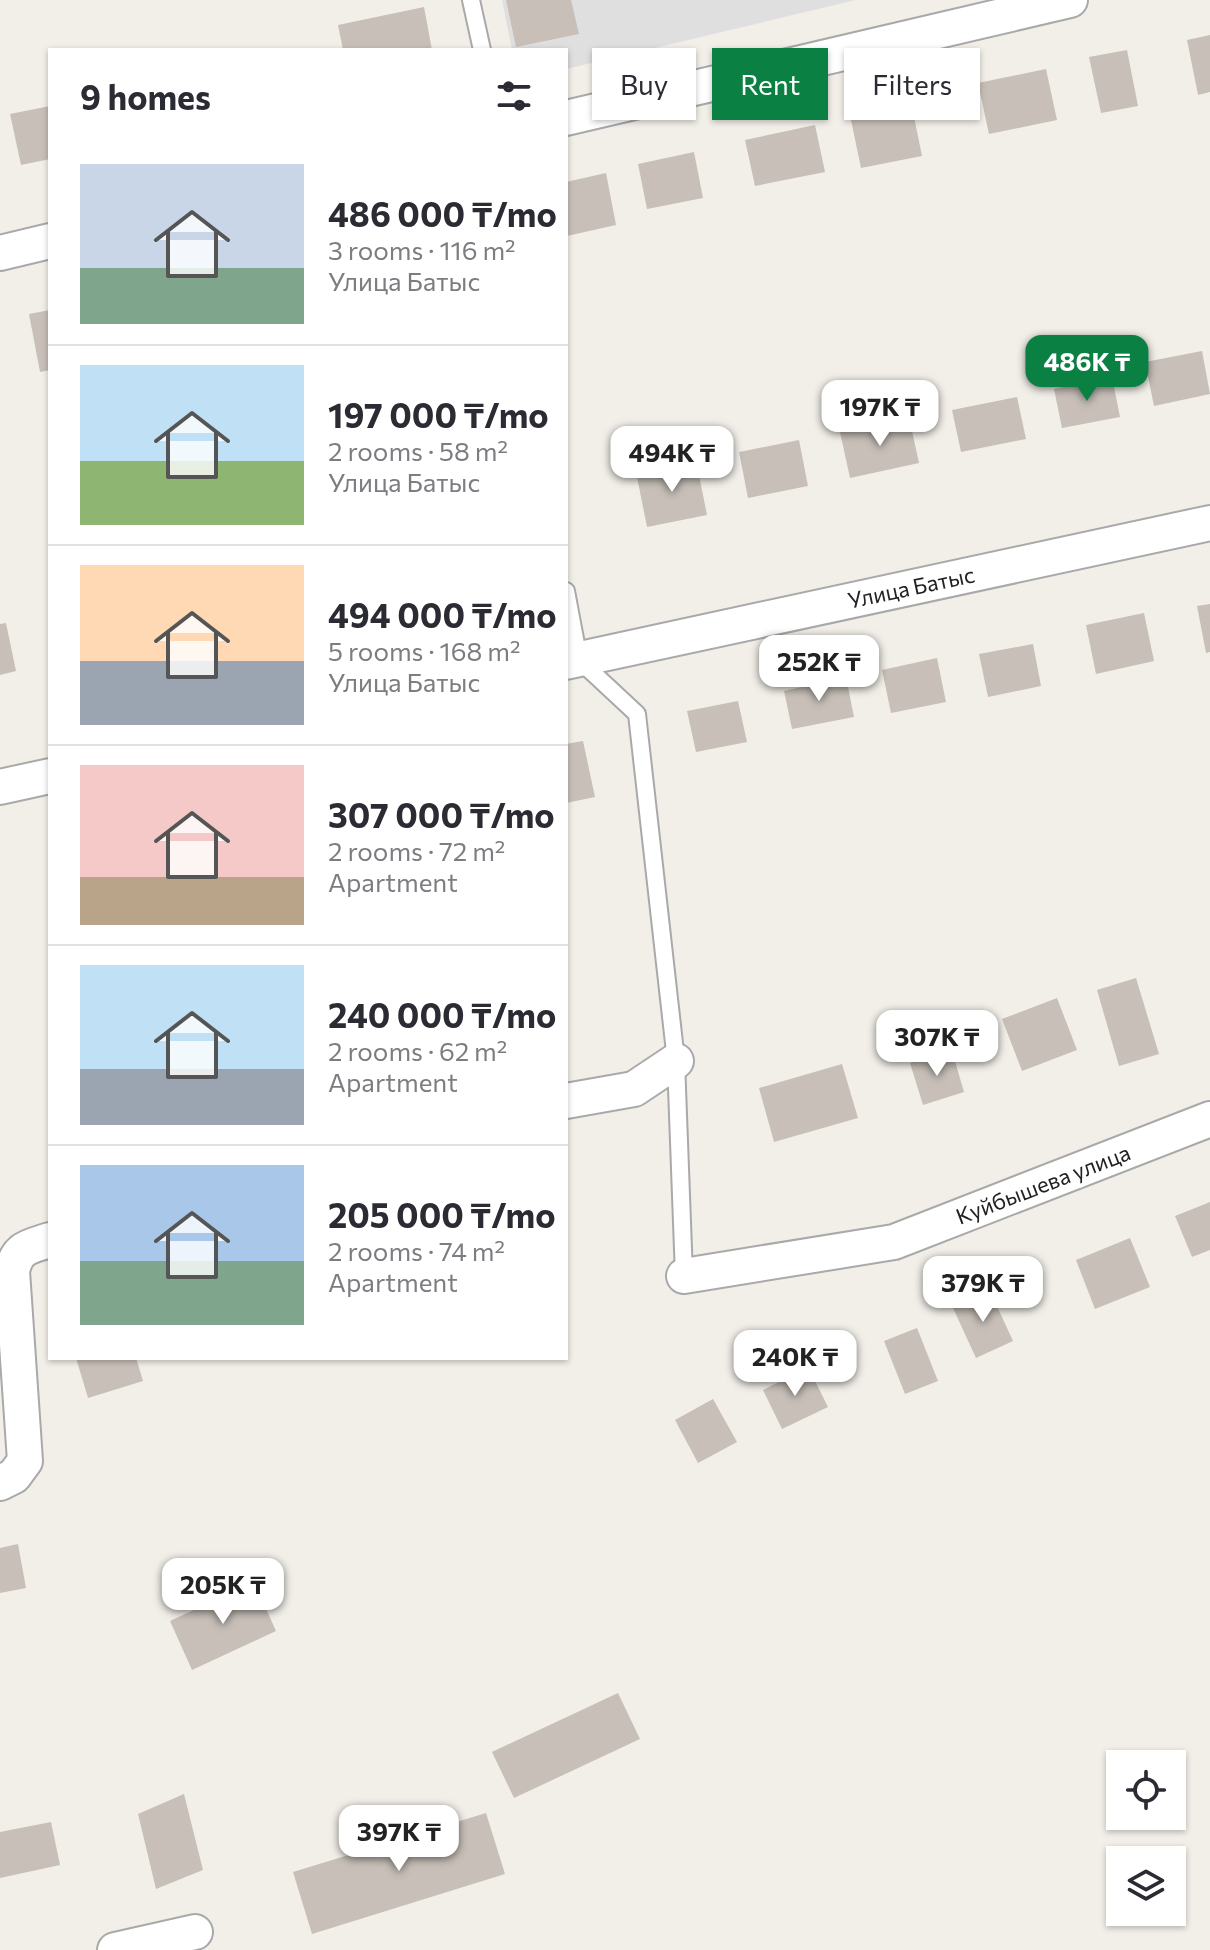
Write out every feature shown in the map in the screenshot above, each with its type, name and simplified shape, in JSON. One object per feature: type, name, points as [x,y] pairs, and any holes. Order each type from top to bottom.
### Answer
[{"type":"street","points":[[568,118],[1070,0]]},
{"type":"street","points":[[0,253],[48,241]]},
{"type":"street","name":"Улица Батыс","points":[[572,661],[1210,523]]},
{"type":"street","points":[[0,787],[48,776]]},
{"type":"street","points":[[568,1101],[634,1089],[676,1061]]},
{"type":"street","name":"Куйбышева улица","points":[[684,1276],[894,1242],[1210,1119]]},
{"type":"street","points":[[0,1483],[14,1476],[25,1461],[12,1271],[14,1259],[24,1249],[48,1241]]},
{"type":"street","points":[[115,1950],[195,1932]]},
{"type":"lane","points":[[471,0],[482,48]]},
{"type":"lane","points":[[568,614],[572,661],[637,714],[676,1061],[684,1276]]},
{"type":"shaded area","points":[[502,0],[856,0],[654,48],[592,48],[592,63],[568,69],[568,48],[512,48]]},
{"type":"building","points":[[506,0],[571,0],[579,34],[516,47]]},
{"type":"building","points":[[424,7],[432,48],[343,48],[338,25]]},
{"type":"building","points":[[1210,35],[1210,92],[1198,95],[1187,40]]},
{"type":"building","points":[[1127,50],[1138,106],[1101,113],[1089,57]]},
{"type":"building","points":[[1046,69],[1057,120],[989,134],[980,83]]},
{"type":"building","points":[[48,106],[48,159],[21,165],[10,114]]},
{"type":"building","points":[[851,120],[915,120],[922,156],[861,168]]},
{"type":"building","points":[[815,125],[825,172],[755,186],[745,140]]},
{"type":"building","points":[[694,152],[703,198],[647,209],[638,164]]},
{"type":"building","points":[[606,173],[616,225],[568,236],[568,182]]},
{"type":"building","points":[[48,310],[48,370],[40,372],[29,314]]},
{"type":"building","points":[[1202,351],[1210,394],[1154,406],[1145,362]]},
{"type":"building","points":[[1112,377],[1120,417],[1062,428],[1054,389]]},
{"type":"building","points":[[1017,397],[1026,439],[961,452],[952,410]]},
{"type":"building","points":[[909,417],[919,463],[850,478],[840,432]]},
{"type":"building","points":[[799,440],[808,486],[748,498],[739,452]]},
{"type":"building","points":[[696,460],[707,515],[647,527],[636,472]]},
{"type":"building","points":[[1210,604],[1210,652],[1206,653],[1197,606]]},
{"type":"building","points":[[1144,613],[1154,661],[1096,674],[1086,625]]},
{"type":"building","points":[[6,623],[16,671],[0,675],[0,624]]},
{"type":"building","points":[[1033,644],[1041,686],[988,697],[979,654]]},
{"type":"building","points":[[937,658],[946,702],[891,713],[882,670]]},
{"type":"building","points":[[846,677],[854,717],[792,729],[784,691]]},
{"type":"building","points":[[738,701],[747,742],[696,752],[687,711]]},
{"type":"building","points":[[583,741],[595,797],[568,803],[568,744]]},
{"type":"building","points":[[1136,978],[1159,1054],[1119,1066],[1097,990]]},
{"type":"building","points":[[1057,998],[1077,1050],[1022,1071],[1002,1019]]},
{"type":"building","points":[[952,1051],[964,1092],[923,1105],[910,1063]]},
{"type":"building","points":[[842,1064],[858,1118],[774,1142],[759,1088]]},
{"type":"building","points":[[1210,1202],[1210,1250],[1192,1257],[1175,1216]]},
{"type":"building","points":[[1130,1238],[1150,1287],[1095,1309],[1076,1260]]},
{"type":"building","points":[[990,1291],[1013,1341],[976,1358],[953,1308]]},
{"type":"building","points":[[917,1328],[938,1381],[905,1394],[884,1341]]},
{"type":"building","points":[[77,1360],[137,1360],[143,1381],[88,1398]]},
{"type":"building","points":[[808,1367],[828,1407],[782,1429],[763,1390]]},
{"type":"building","points":[[713,1399],[737,1442],[698,1463],[675,1420]]},
{"type":"building","points":[[18,1544],[26,1588],[0,1593],[0,1548]]},
{"type":"building","points":[[254,1582],[276,1631],[192,1670],[170,1621]]},
{"type":"building","points":[[618,1693],[640,1739],[514,1798],[492,1752]]},
{"type":"building","points":[[184,1794],[203,1870],[156,1889],[138,1814]]},
{"type":"building","points":[[486,1813],[505,1874],[312,1934],[293,1872]]},
{"type":"building","points":[[51,1822],[60,1865],[0,1878],[0,1832]]}]
